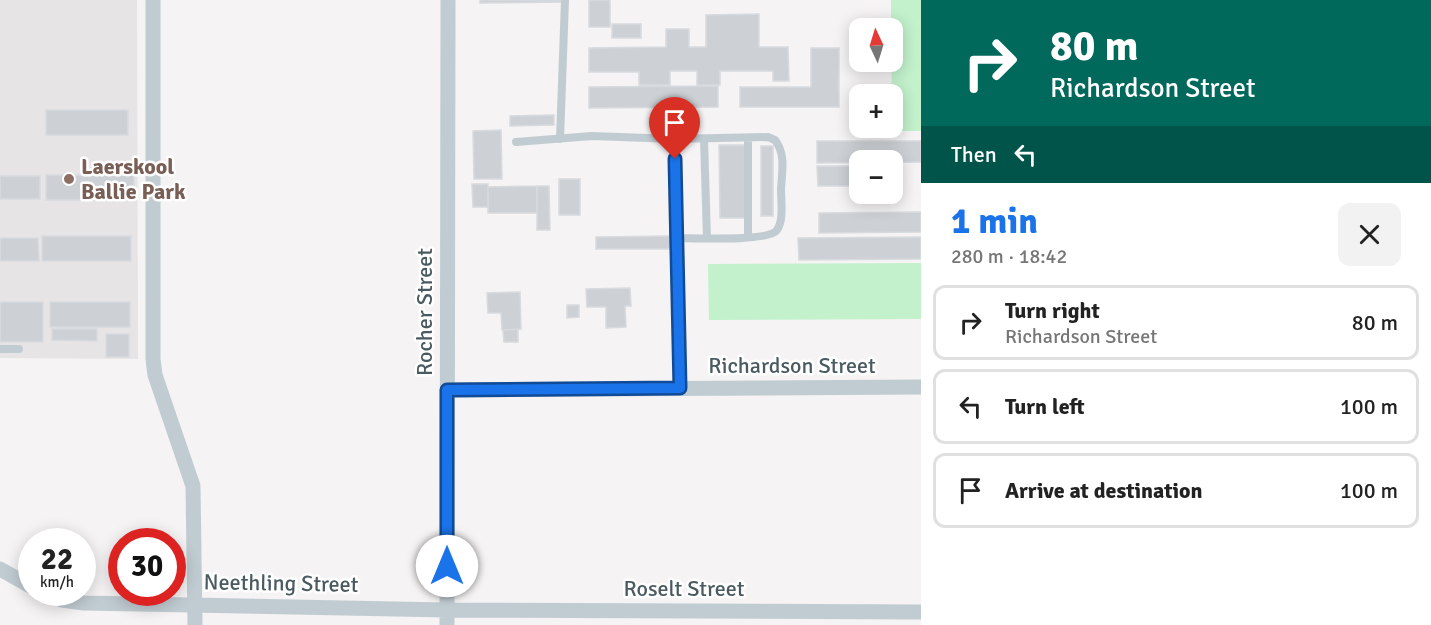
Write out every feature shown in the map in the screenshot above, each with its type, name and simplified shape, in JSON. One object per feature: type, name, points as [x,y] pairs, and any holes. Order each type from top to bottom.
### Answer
[{"type":"street","points":[[153,0],[153,359],[155,375],[193,486],[195,625]]},
{"type":"street","name":"Rocher Street","points":[[447,617],[448,0]]},
{"type":"street","name":"Richardson Street","points":[[447,390],[921,387]]},
{"type":"street","points":[[0,569],[18,579]]},
{"type":"street","name":"Neethling Street","points":[[96,603],[195,604],[447,617]]},
{"type":"street","name":"Roselt Street","points":[[447,617],[921,612]]},
{"type":"lane","points":[[560,139],[565,0]]},
{"type":"lane","points":[[516,142],[592,136],[775,140],[782,156],[781,220],[776,232],[770,236],[676,238]]},
{"type":"lane","points":[[748,138],[748,237]]},
{"type":"lane","points":[[674,139],[680,388]]},
{"type":"lane","points":[[704,139],[707,238]]},
{"type":"lane","points":[[0,349],[19,349]]},
{"type":"shaded area","name":"Laerskool Ballie Park","points":[[0,0],[137,0],[138,359],[0,358]]},
{"type":"green space","points":[[891,0],[921,0],[921,131],[903,131],[903,84],[892,84],[892,72],[903,72],[903,18],[891,18]]},
{"type":"green space","points":[[921,263],[921,319],[709,320],[708,264]]},
{"type":"building","points":[[480,0],[562,0],[562,2],[480,3]]},
{"type":"building","points":[[589,0],[610,0],[610,27],[589,27]]},
{"type":"building","points":[[759,14],[759,47],[788,47],[789,81],[773,81],[773,71],[720,71],[720,85],[697,85],[697,71],[670,71],[670,85],[639,85],[639,72],[589,72],[589,48],[666,47],[666,29],[689,29],[689,47],[706,47],[706,15]]},
{"type":"building","points":[[612,24],[641,24],[641,38],[612,38]]},
{"type":"building","points":[[811,48],[839,48],[839,107],[740,107],[740,87],[811,87]]},
{"type":"building","points":[[718,86],[718,107],[589,108],[589,87]]},
{"type":"building","points":[[46,110],[128,110],[128,135],[46,135]]},
{"type":"building","points":[[554,115],[554,125],[510,126],[510,116]]},
{"type":"building","points":[[501,130],[502,179],[474,179],[473,131]]},
{"type":"building","points":[[817,141],[921,141],[921,162],[903,162],[903,150],[849,150],[849,163],[817,163]]},
{"type":"building","points":[[719,145],[745,145],[745,218],[720,218]]},
{"type":"building","points":[[761,146],[773,146],[773,216],[761,216]]},
{"type":"building","points":[[817,166],[849,166],[849,186],[818,186]]},
{"type":"building","points":[[46,175],[134,175],[134,200],[46,200]]},
{"type":"building","points":[[0,176],[40,176],[40,199],[0,199]]},
{"type":"building","points":[[559,179],[580,179],[580,215],[559,215]]},
{"type":"building","points":[[472,184],[488,184],[488,207],[473,207]]},
{"type":"building","points":[[537,186],[549,186],[550,230],[537,230]]},
{"type":"building","points":[[537,186],[537,213],[488,213],[488,187]]},
{"type":"building","points":[[921,212],[921,232],[819,233],[819,213]]},
{"type":"building","points":[[42,236],[131,236],[131,261],[42,261]]},
{"type":"building","points":[[670,236],[670,249],[596,249],[596,237]]},
{"type":"building","points":[[921,237],[921,259],[799,260],[798,238]]},
{"type":"building","points":[[0,238],[38,238],[39,261],[0,261]]},
{"type":"building","points":[[630,288],[631,306],[625,306],[626,327],[606,328],[606,307],[587,307],[586,289]]},
{"type":"building","points":[[520,292],[521,329],[502,330],[501,313],[488,313],[487,293]]},
{"type":"building","points":[[0,302],[43,302],[43,342],[0,342]]},
{"type":"building","points":[[50,302],[130,302],[130,327],[50,327]]},
{"type":"building","points":[[567,305],[579,305],[579,317],[567,318]]},
{"type":"building","points":[[52,329],[97,329],[97,341],[52,340]]},
{"type":"building","points":[[518,329],[518,342],[504,342],[503,330]]},
{"type":"building","points":[[106,334],[129,334],[129,357],[106,357]]},
{"type":"place","name":"Laerskool Ballie Park","points":[[69,179]]},
{"type":"route","points":[[447,566],[447,390],[680,388],[675,159]]}]
